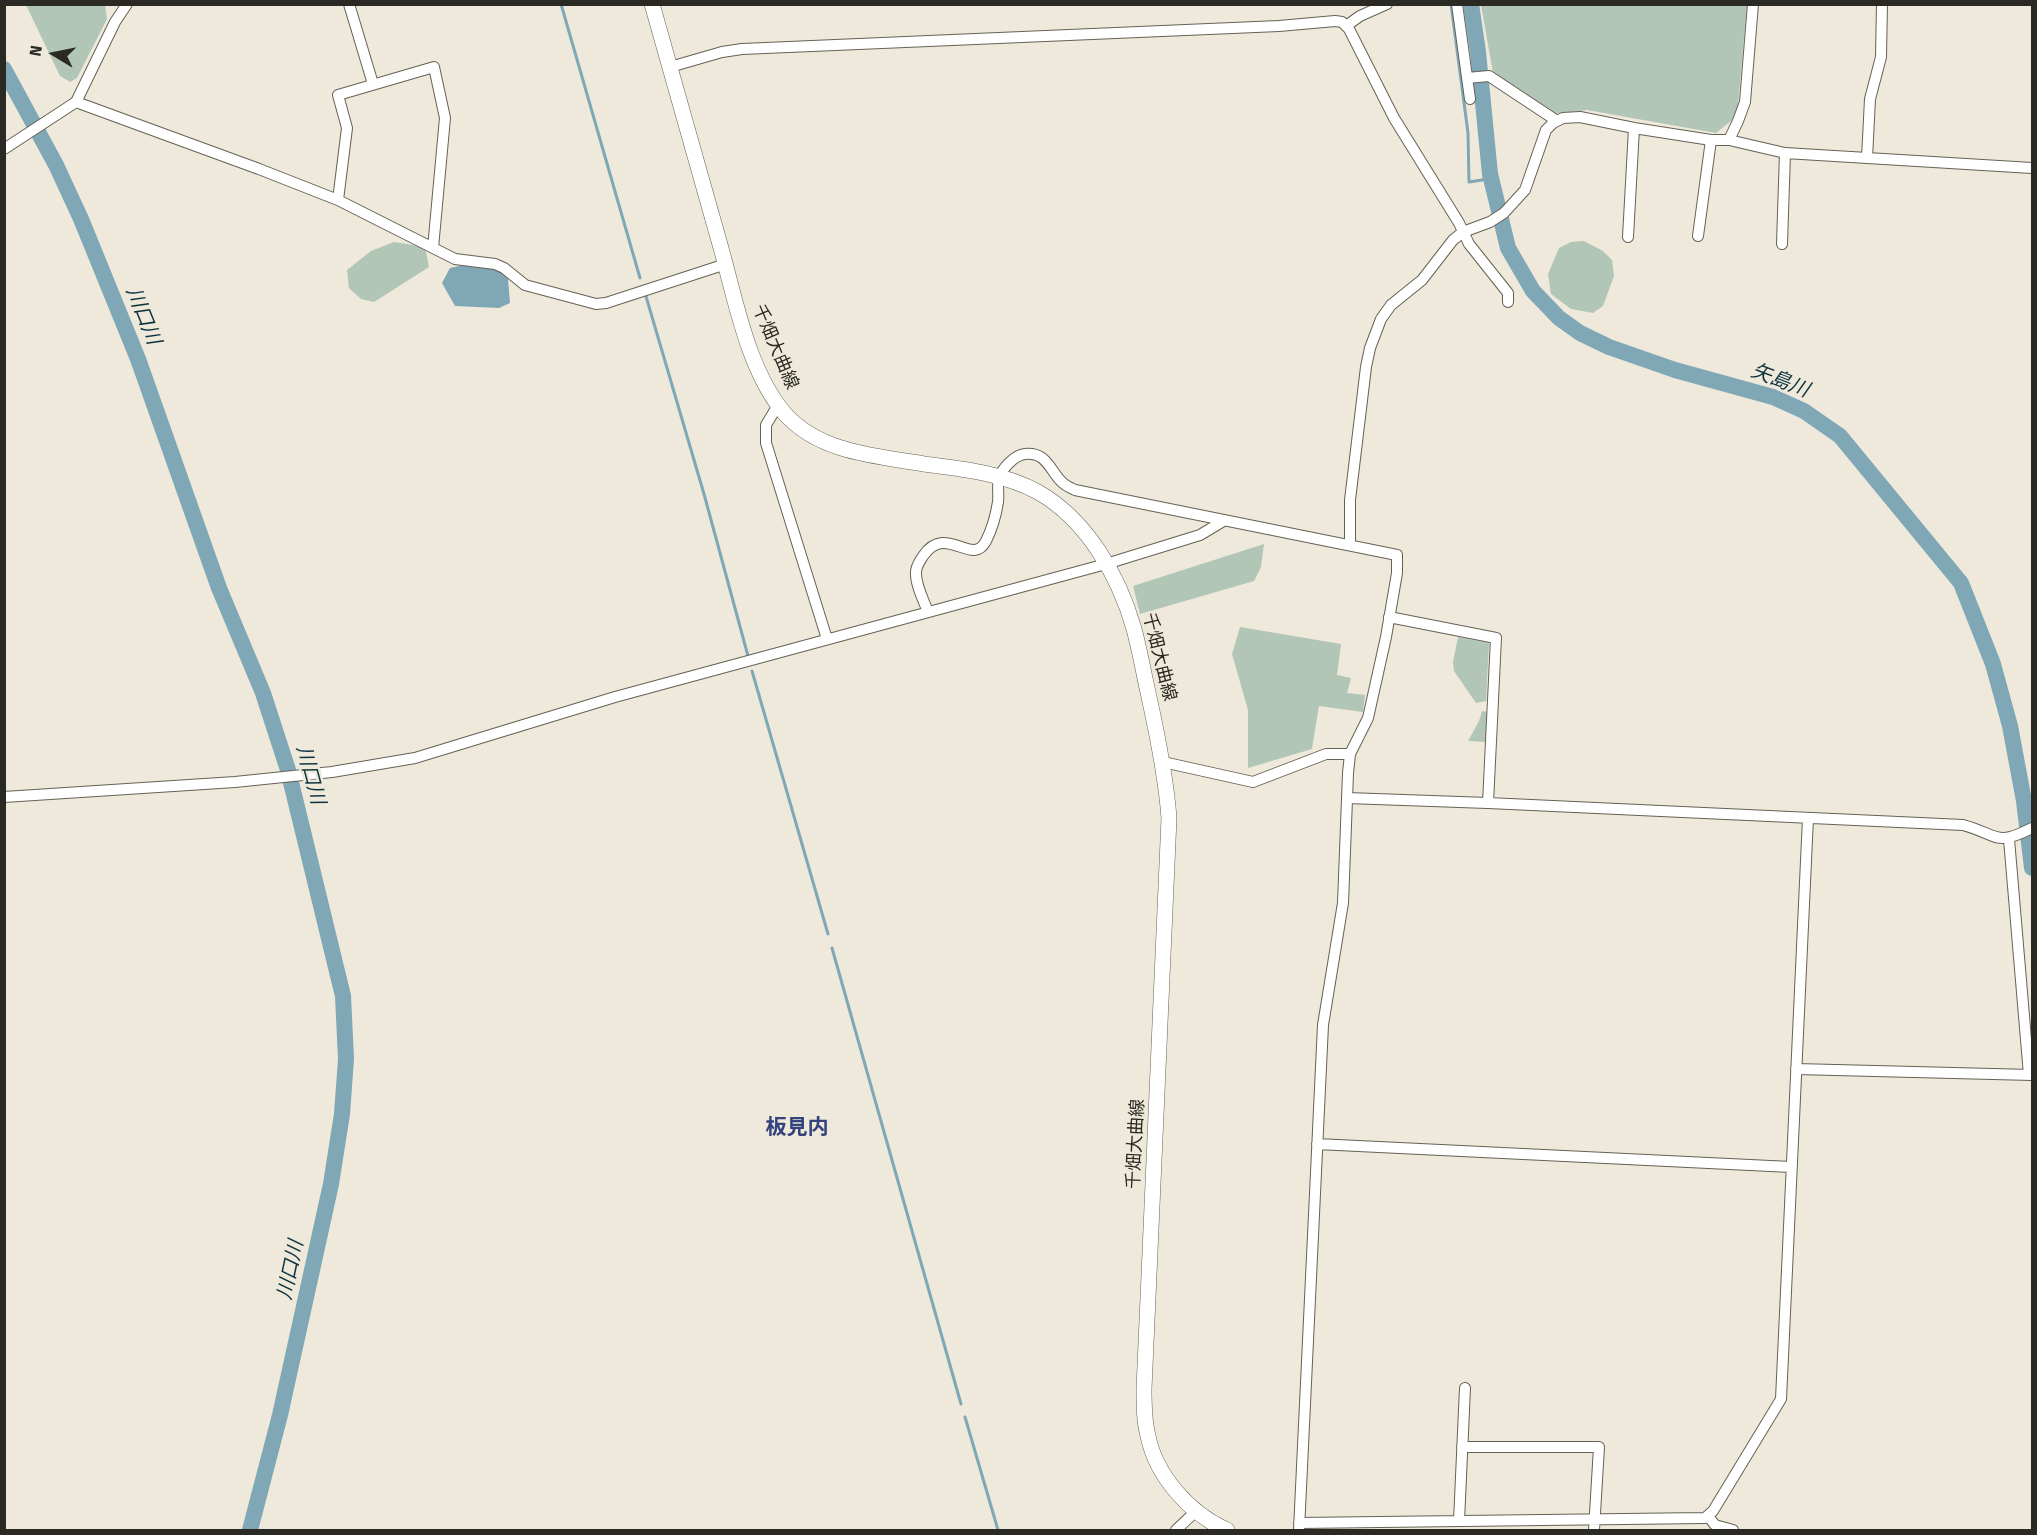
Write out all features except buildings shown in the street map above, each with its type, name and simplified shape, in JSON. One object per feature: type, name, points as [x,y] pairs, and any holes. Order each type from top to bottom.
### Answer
[{"type":"main road","name":"千畑大曲線","points":[[652,4],[736,305],[753,356],[778,405],[793,422],[807,432],[839,448],[874,457],[999,477],[1022,485],[1054,503],[1081,529],[1106,564],[1121,592],[1134,629],[1163,762],[1169,818],[1144,1389],[1145,1415],[1148,1438],[1156,1462],[1170,1482],[1196,1511],[1227,1530]]},
{"type":"street","points":[[4,149],[71,105],[127,4]]},
{"type":"street","points":[[349,4],[373,84]]},
{"type":"street","points":[[1346,26],[1360,16],[1387,4]]},
{"type":"street","points":[[1456,4],[1470,99]]},
{"type":"street","points":[[1729,140],[1745,102],[1753,4]]},
{"type":"street","points":[[1867,158],[1870,99],[1881,57],[1882,4]]},
{"type":"street","points":[[670,67],[722,52],[742,49],[1342,22],[1349,29],[1394,118],[1451,208],[1469,244],[1508,293],[1508,302]]},
{"type":"street","points":[[338,200],[347,128],[338,96],[434,67],[445,118],[433,248]]},
{"type":"street","points":[[1468,78],[1486,75],[1557,121]]},
{"type":"street","points":[[71,105],[260,169],[338,200],[456,259],[495,264],[504,268],[525,285],[596,304],[606,303],[726,264]]},
{"type":"street","points":[[1350,544],[1350,500],[1366,367],[1370,348],[1386,311],[1422,280],[1462,232],[1490,222],[1504,213],[1525,190],[1546,130],[1557,121],[1563,118],[1580,117],[1711,140],[1729,140],[1785,153],[2032,168]]},
{"type":"street","points":[[1628,237],[1634,128]]},
{"type":"street","points":[[1698,236],[1711,140]]},
{"type":"street","points":[[1782,244],[1785,153]]},
{"type":"street","points":[[778,405],[766,424],[766,442],[826,639]]},
{"type":"street","points":[[927,612],[915,574],[917,566],[928,550],[939,542],[947,542],[970,550],[983,548],[992,531],[998,501],[999,477],[1013,458],[1023,454],[1046,460],[1062,483],[1075,490],[1397,555],[1397,573],[1386,637],[1368,718],[1350,754],[1343,903],[1323,1025],[1299,1527],[1459,1521],[1594,1525],[1705,1518],[1713,1511],[1781,1399],[1808,818]]},
{"type":"street","points":[[4,797],[235,782],[332,772],[415,758],[615,696],[1106,564],[1200,535],[1225,520]]},
{"type":"street","points":[[1389,617],[1496,638],[1488,803]]},
{"type":"street","points":[[1163,762],[1253,782],[1326,754],[1350,754]]},
{"type":"street","points":[[1347,798],[1963,825],[1996,838],[2011,838],[2032,828]]},
{"type":"street","points":[[1796,1069],[2031,1075],[2011,838]]},
{"type":"street","points":[[1317,1144],[1791,1167]]},
{"type":"street","points":[[1459,1521],[1465,1388]]},
{"type":"street","points":[[1462,1447],[1599,1447],[1594,1525]]},
{"type":"street","points":[[1176,1530],[1196,1511]]},
{"type":"street","points":[[1707,1516],[1715,1525],[1733,1530]]},
{"type":"green space","points":[[26,5],[105,5],[107,19],[77,78],[70,82],[60,76]]},
{"type":"green space","points":[[1481,5],[1747,5],[1737,116],[1716,133],[1587,110],[1552,114],[1493,73]]},
{"type":"green space","points":[[1584,241],[1603,251],[1612,260],[1614,276],[1603,306],[1593,313],[1571,309],[1551,294],[1548,274],[1559,248],[1571,242]]},
{"type":"green space","points":[[394,242],[425,247],[429,267],[374,302],[361,299],[349,288],[347,270],[371,251]]},
{"type":"green space","points":[[1264,544],[1261,567],[1254,581],[1140,614],[1133,586]]},
{"type":"green space","points":[[1240,627],[1341,644],[1337,675],[1351,678],[1347,693],[1365,695],[1363,712],[1319,706],[1312,749],[1248,768],[1248,710],[1232,654]]},
{"type":"green space","points":[[1458,637],[1489,643],[1486,701],[1476,703],[1454,671],[1453,662]]},
{"type":"green space","points":[[1482,711],[1487,712],[1486,742],[1468,741],[1479,721]]},
{"type":"water","points":[[468,264],[501,270],[508,279],[510,303],[499,308],[455,306],[442,283],[450,268]]},
{"type":"waterway","points":[[561,4],[640,278]]},
{"type":"waterway","points":[[1451,4],[1468,133],[1469,182],[1482,180],[1490,174]]},
{"type":"waterway","name":"矢島川","points":[[1471,4],[1490,174],[1508,248],[1533,291],[1559,318],[1580,333],[1609,347],[1675,370],[1773,397],[1804,411],[1840,436],[1961,583],[1993,664],[2010,726],[2024,801],[2032,868]]},
{"type":"waterway","name":"川口川","points":[[4,69],[56,165],[81,219],[138,359],[219,588],[263,693],[288,770],[343,996],[346,1059],[342,1114],[331,1184],[280,1415],[250,1530]]},
{"type":"waterway","points":[[645,293],[704,494],[748,656]]},
{"type":"waterway","points":[[752,671],[828,934]]},
{"type":"waterway","points":[[832,948],[961,1404]]},
{"type":"waterway","points":[[965,1417],[998,1530]]},
{"type":"district","name":"板見内","points":[[797,1128]]}]
